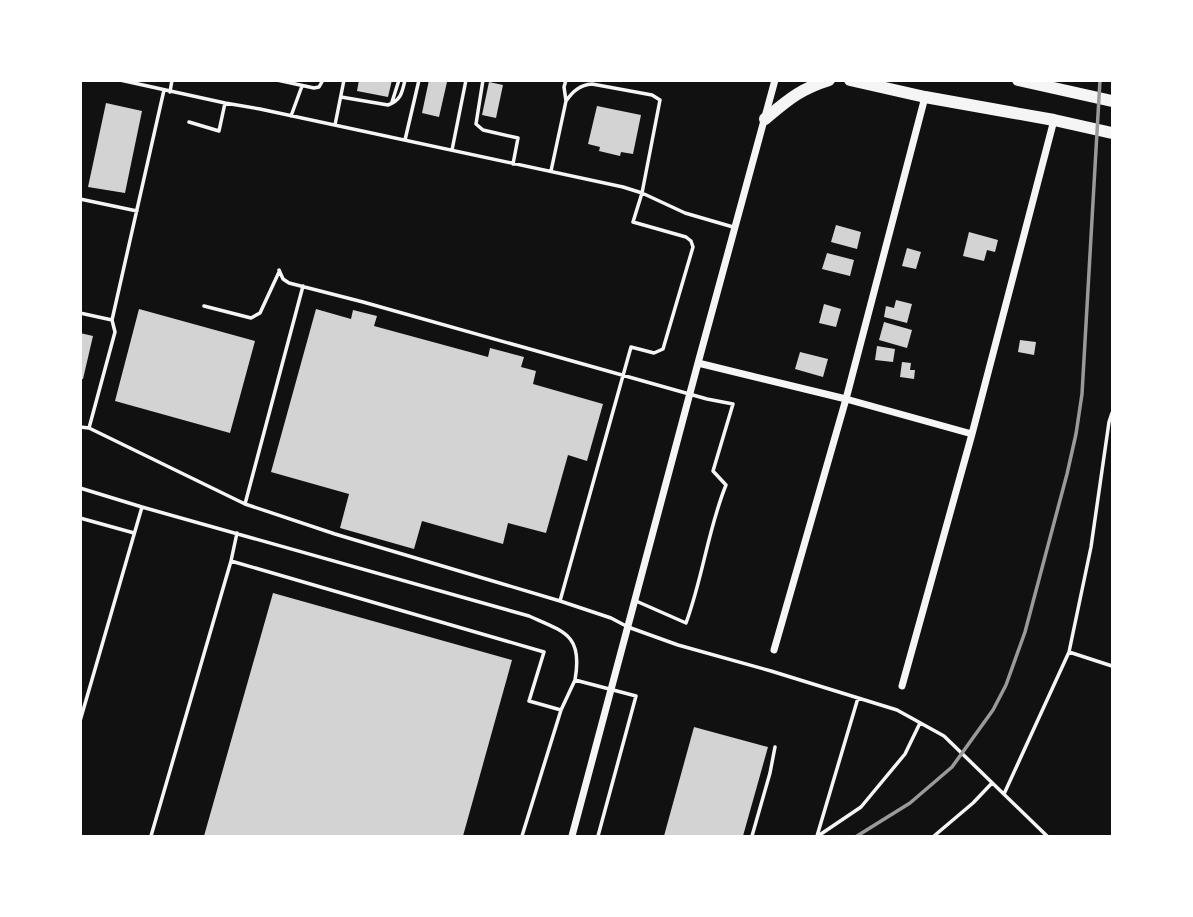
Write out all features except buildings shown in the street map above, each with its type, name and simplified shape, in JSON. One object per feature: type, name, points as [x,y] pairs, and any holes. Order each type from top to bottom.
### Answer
[{"type":"highway","points":[[765,119],[794,94],[829,80]]},
{"type":"highway","points":[[850,80],[1112,133]]},
{"type":"highway","points":[[1020,81],[1112,101]]},
{"type":"street","points":[[572,836],[775,80]]},
{"type":"street","points":[[774,650],[846,399],[925,97]]},
{"type":"street","points":[[902,686],[972,434],[1054,120]]},
{"type":"street","points":[[698,363],[846,399],[972,434]]},
{"type":"lane","points":[[120,80],[642,193],[685,213],[735,228]]},
{"type":"lane","points":[[89,428],[115,332],[112,320],[167,91],[172,80]]},
{"type":"lane","points":[[276,80],[316,88],[322,85],[323,80]]},
{"type":"lane","points":[[335,125],[344,80]]},
{"type":"lane","points":[[391,104],[399,80]]},
{"type":"lane","points":[[341,97],[391,104],[401,96],[405,80]]},
{"type":"lane","points":[[405,140],[419,80]]},
{"type":"lane","points":[[452,150],[466,80]]},
{"type":"lane","points":[[483,80],[476,124],[483,130],[518,138],[513,164]]},
{"type":"lane","points":[[551,172],[566,101],[566,80]]},
{"type":"lane","points":[[560,601],[631,346],[654,353],[663,349],[693,249],[691,241],[686,237],[634,222],[660,100],[652,95],[601,85],[585,85],[576,89],[566,101]]},
{"type":"lane","points":[[291,116],[302,86]]},
{"type":"lane","points":[[189,122],[219,131],[225,103]]},
{"type":"lane","points":[[80,199],[138,211]]},
{"type":"lane","points":[[204,306],[251,317],[260,313],[279,270],[283,279],[289,283],[706,399],[733,404],[713,471],[726,485],[715,514],[687,622],[635,601]]},
{"type":"lane","points":[[244,504],[303,286]]},
{"type":"lane","points":[[80,313],[112,320]]},
{"type":"lane","points":[[1004,794],[1069,652],[1091,547],[1112,413]]},
{"type":"lane","points":[[80,427],[89,428],[244,504],[560,601],[678,645],[897,710],[944,736],[1047,836]]},
{"type":"lane","points":[[80,488],[529,616],[569,637],[576,647],[578,662],[575,680],[561,710],[523,836]]},
{"type":"lane","points":[[80,721],[142,507]]},
{"type":"lane","points":[[80,518],[134,533]]},
{"type":"lane","points":[[151,836],[237,533]]},
{"type":"lane","points":[[231,561],[544,652],[529,701],[561,710]]},
{"type":"lane","points":[[1069,652],[1112,666]]},
{"type":"lane","points":[[575,680],[636,696],[598,836]]},
{"type":"lane","points":[[818,836],[858,698]]},
{"type":"lane","points":[[818,836],[861,807],[905,754],[920,723]]},
{"type":"lane","points":[[752,836],[775,747]]},
{"type":"lane","points":[[934,836],[992,783]]},
{"type":"railway","points":[[857,836],[910,803],[952,767],[993,710],[1006,685],[1025,632],[1067,474],[1082,394],[1100,80]]}]
